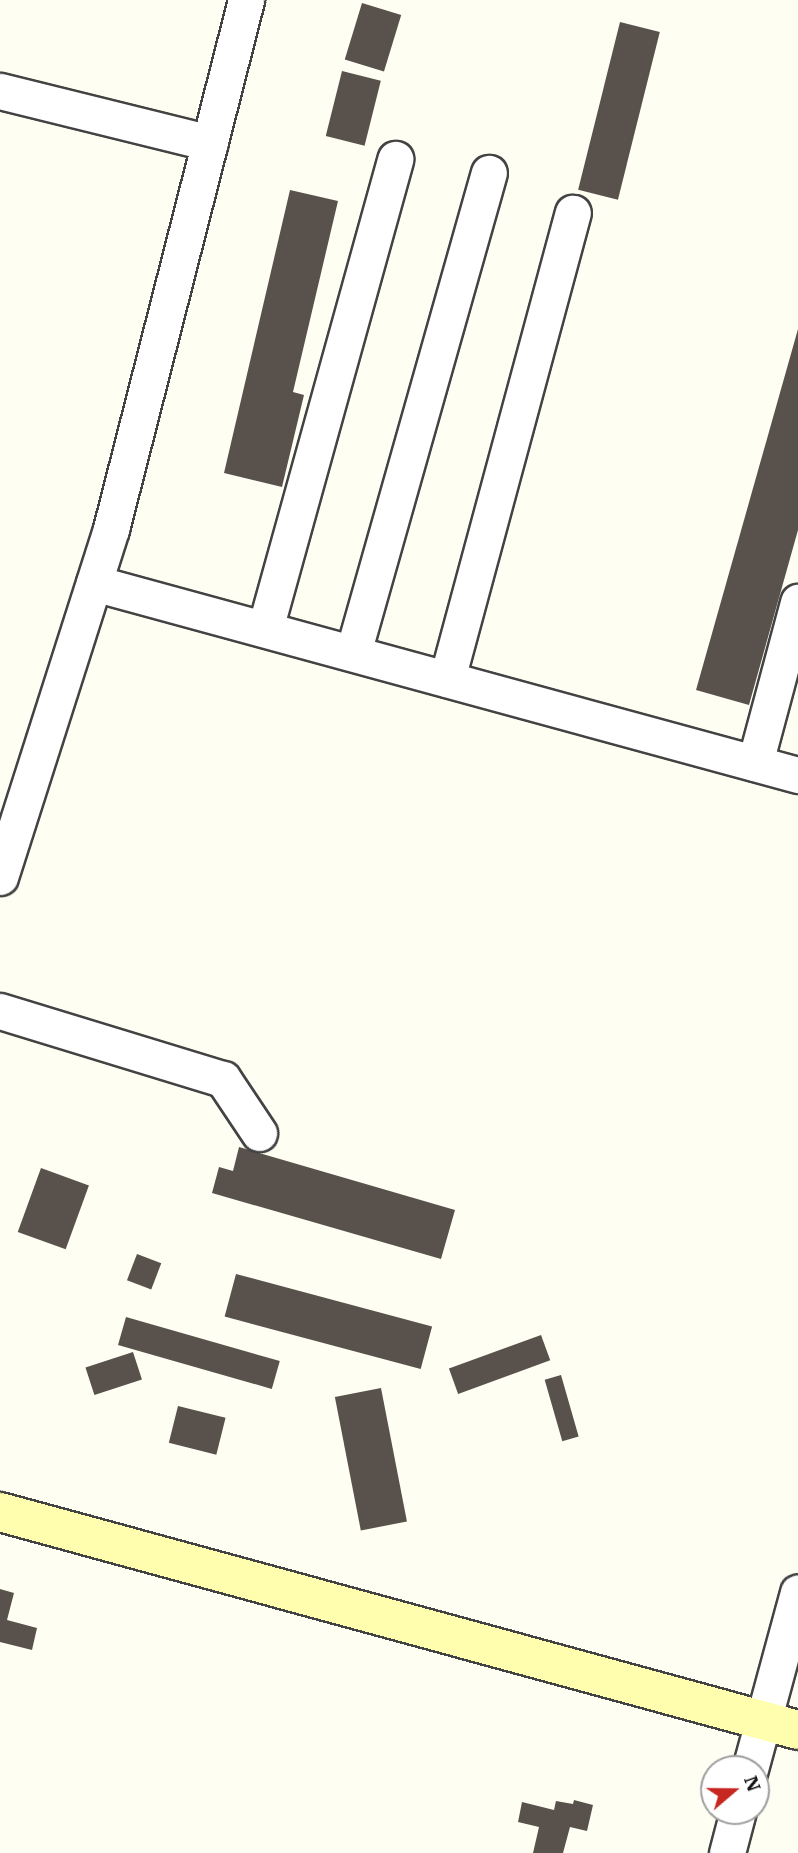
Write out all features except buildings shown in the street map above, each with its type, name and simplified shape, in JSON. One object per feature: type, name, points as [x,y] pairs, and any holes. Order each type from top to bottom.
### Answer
[{"type":"street","points":[[0,877],[94,583],[246,0]]},
{"type":"street","points":[[0,92],[210,142]]},
{"type":"street","points":[[265,629],[395,159]]},
{"type":"street","points":[[353,653],[489,173]]},
{"type":"street","points":[[447,679],[573,213]]},
{"type":"street","points":[[94,583],[798,775]]},
{"type":"street","points":[[755,763],[798,602]]},
{"type":"street","points":[[0,1011],[223,1079],[259,1133]]},
{"type":"street","points":[[0,1512],[780,1725]]},
{"type":"street","points":[[760,1755],[780,1725],[798,1592]]},
{"type":"street","points":[[727,1853],[734,1825]]}]
